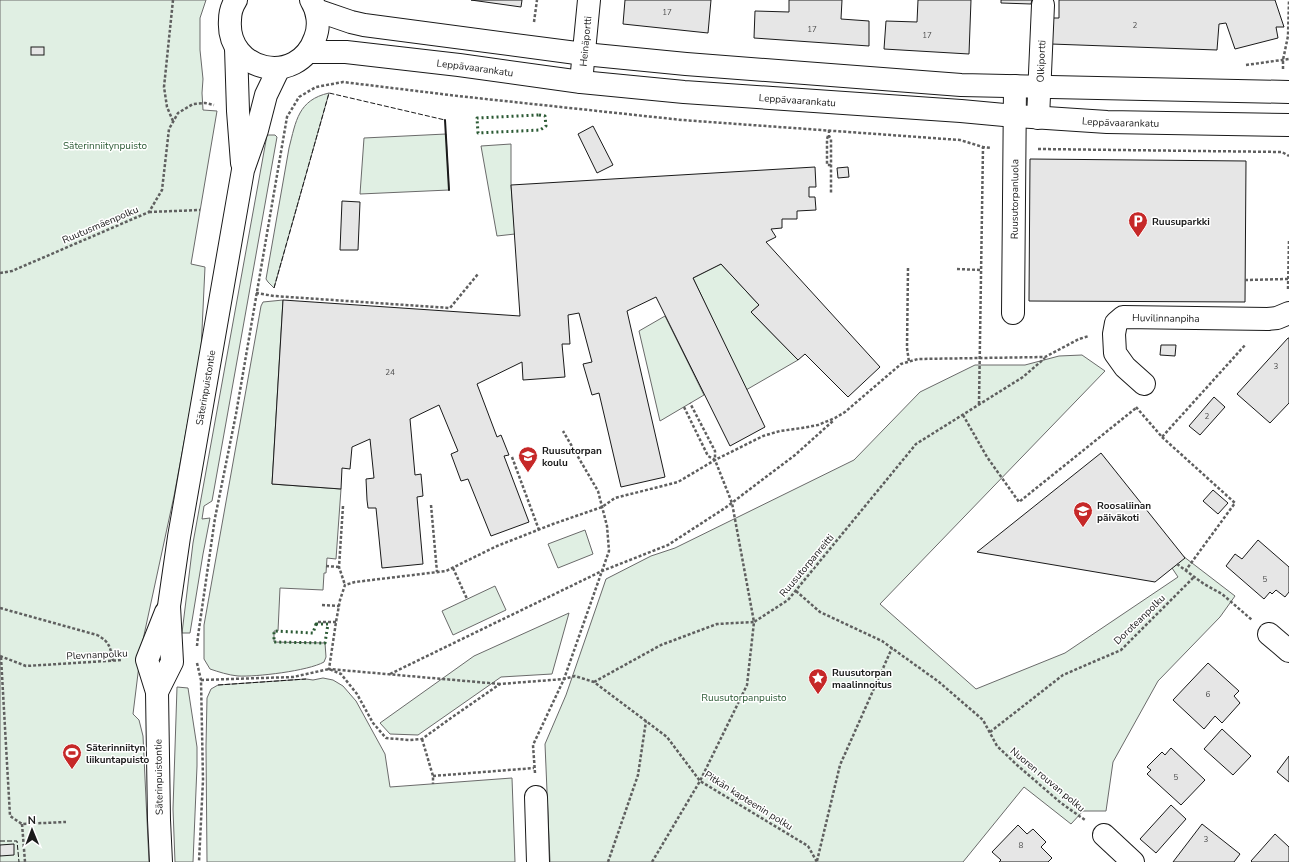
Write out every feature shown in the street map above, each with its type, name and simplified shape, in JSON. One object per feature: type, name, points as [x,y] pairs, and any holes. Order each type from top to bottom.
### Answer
[{"type":"main road","points":[[236,0],[230,14],[229,27],[232,39],[236,48],[244,57],[254,64],[265,68],[289,66],[308,52],[317,33],[318,22],[313,5]]},
{"type":"main road","name":"Heinäportti","points":[[581,82],[589,0]]},
{"type":"main road","points":[[313,5],[351,22],[364,25],[584,54],[686,64],[961,85],[1289,92]]},
{"type":"main road","name":"Olkiportti","points":[[1038,118],[1043,5]]},
{"type":"main road","name":"Säterinpuistontie","points":[[236,48],[238,111],[243,170]]},
{"type":"main road","name":"Leppävaarankatu","points":[[308,52],[346,52],[581,82],[684,92],[1107,122],[1289,125]]},
{"type":"main road","name":"Säterinpuistontie","points":[[157,692],[172,662],[169,606],[180,530],[243,170],[257,130],[266,95],[279,68]]},
{"type":"main road","name":"Ruusutorpanluola","points":[[1012,313],[1015,86]]},
{"type":"main road","name":"Huvilinnanpiha","points":[[1144,384],[1125,367],[1116,353],[1114,334],[1116,324],[1123,317],[1268,319],[1277,318],[1289,313]]},
{"type":"main road","name":"Säterinpuistontie","points":[[162,862],[159,820],[157,692],[147,660],[169,606]]},
{"type":"main road","points":[[1269,634],[1289,651]]},
{"type":"main road","points":[[536,797],[538,862]]},
{"type":"main road","points":[[1104,835],[1133,862]]},
{"type":"path","points":[[174,0],[164,87],[167,107],[174,122]]},
{"type":"path","points":[[534,22],[537,0]]},
{"type":"path","points":[[1283,60],[1288,36],[1289,0]]},
{"type":"path","points":[[1240,66],[1289,59]]},
{"type":"path","points":[[197,650],[215,518],[236,414],[287,117],[299,98],[316,87],[343,82],[682,120],[960,140],[983,147],[1282,152],[1289,156]]},
{"type":"path","name":"Ruutusmäenpolku","points":[[0,274],[12,271],[149,212],[162,190],[169,129],[178,113],[193,104],[205,103]]},
{"type":"path","points":[[829,130],[829,136],[832,139],[831,193]]},
{"type":"path","points":[[979,404],[983,147]]},
{"type":"path","points":[[149,212],[200,210]]},
{"type":"path","points":[[1289,240],[1289,293]]},
{"type":"path","points":[[908,268],[907,348],[909,362]]},
{"type":"path","points":[[957,269],[981,270]]},
{"type":"path","points":[[256,293],[274,296],[450,308],[478,274]]},
{"type":"path","points":[[1246,280],[1288,279]]},
{"type":"path","points":[[390,675],[602,571],[668,545],[732,503],[795,455],[836,418],[901,364],[918,359],[1045,357],[1079,339],[1091,336]]},
{"type":"path","points":[[1162,437],[1210,386],[1249,341]]},
{"type":"path","name":"Ruusutorpanreitti","points":[[754,622],[788,600],[916,444],[1023,378],[1045,357]]},
{"type":"path","points":[[652,862],[700,781],[747,685],[754,622],[732,503],[715,460],[715,451],[690,403]]},
{"type":"path","points":[[684,407],[708,456],[715,460]]},
{"type":"path","points":[[963,414],[987,457],[1020,502],[1136,408],[1162,437],[1235,503],[1186,570]]},
{"type":"path","points":[[345,585],[355,582],[446,571],[497,546],[602,507],[615,498],[678,482],[715,460],[763,436],[780,431],[818,425],[836,418]]},
{"type":"path","points":[[536,797],[533,745],[564,679],[608,551],[607,526],[598,491],[563,431]]},
{"type":"path","points":[[512,457],[539,530]]},
{"type":"path","points":[[431,505],[437,572]]},
{"type":"path","points":[[329,669],[339,606],[345,585],[339,567],[344,506]]},
{"type":"path","points":[[1177,564],[1204,584],[1222,594],[1269,634]]},
{"type":"path","points":[[326,566],[339,567]]},
{"type":"path","points":[[453,568],[467,599]]},
{"type":"path","name":"Doroteanpolku","points":[[990,732],[1063,674],[1121,650],[1194,576]]},
{"type":"path","name":"Nuoren rouvan polku","points":[[796,591],[820,612],[882,641],[939,682],[983,720],[997,746],[1017,765],[1061,803],[1104,835]]},
{"type":"path","points":[[322,605],[339,606]]},
{"type":"path","points":[[0,608],[97,635],[105,639],[109,644],[113,661]]},
{"type":"path","points":[[318,622],[336,622]]},
{"type":"path","points":[[594,682],[661,645],[717,624],[754,622]]},
{"type":"path","points":[[817,862],[840,765],[892,648]]},
{"type":"path","points":[[1,656],[10,816],[22,824],[66,822]]},
{"type":"path","name":"Plevnanpolku","points":[[1,656],[26,666],[147,660]]},
{"type":"path","points":[[197,656],[201,680],[203,780],[199,862]]},
{"type":"path","points":[[172,662],[197,663]]},
{"type":"path","points":[[201,680],[293,677],[329,669],[341,674],[357,694],[373,723],[386,738],[409,740],[422,739],[500,684]]},
{"type":"path","name":"Pitkän kapteenin polku","points":[[329,669],[500,684],[564,679],[575,676],[594,682],[668,737],[700,781],[808,846],[817,862]]},
{"type":"path","points":[[608,862],[638,775],[646,721]]},
{"type":"path","points":[[422,739],[433,784]]},
{"type":"path","points":[[432,776],[534,768]]},
{"type":"path","points":[[22,824],[25,862]]},
{"type":"green space","name":"Säterinniitynpuisto","points":[[0,0],[206,0],[200,18],[203,110],[217,111],[191,264],[205,267],[201,351],[174,496],[141,649],[133,714],[139,720],[143,736],[149,862],[0,862]]},
{"type":"green space","points":[[329,93],[274,288],[266,279],[289,148],[294,129],[300,113],[305,106],[319,96]]},
{"type":"green space","points":[[446,134],[449,190],[360,194],[364,138]]},
{"type":"green space","points":[[267,135],[275,135],[277,137],[212,501],[204,506],[202,519],[210,518],[190,633],[182,633],[193,543]]},
{"type":"green space","points":[[511,144],[511,185],[515,234],[497,236],[481,146]]},
{"type":"green space","points":[[721,264],[759,305],[751,312],[798,360],[746,390],[693,278]]},
{"type":"green space","points":[[283,300],[272,484],[341,489],[336,559],[327,558],[323,590],[280,588],[278,631],[274,631],[274,642],[325,643],[326,657],[324,662],[295,671],[238,676],[210,669],[204,659],[204,625],[261,306],[263,302]]},
{"type":"green space","points":[[665,316],[704,395],[660,421],[639,331]]},
{"type":"green space","name":"Ruusutorpanpuisto","points":[[1082,355],[1105,371],[880,604],[976,689],[1065,653],[1178,577],[1168,562],[1179,553],[1235,596],[1220,617],[1158,681],[1113,762],[1106,811],[1083,811],[1071,824],[1024,787],[963,862],[550,862],[545,744],[566,695],[606,579],[651,556],[675,548],[854,460],[920,392],[975,365],[1025,365],[1059,356]]},
{"type":"green space","points":[[585,530],[593,554],[558,568],[548,544]]},
{"type":"green space","points":[[495,586],[506,610],[453,635],[442,611]]},
{"type":"green space","points":[[569,613],[552,674],[501,677],[418,735],[390,734],[380,723],[474,656]]},
{"type":"green space","points":[[323,678],[333,680],[343,686],[356,701],[385,754],[390,787],[512,778],[515,862],[207,862],[207,698],[211,689],[218,685],[306,679],[313,680]]},
{"type":"green space","points":[[177,687],[188,688],[197,747],[193,862],[175,862],[173,809]]},
{"type":"building","points":[[471,0],[522,0],[521,7]]},
{"type":"building","points":[[625,0],[711,0],[708,33],[623,24]]},
{"type":"building","points":[[789,0],[842,0],[841,19],[869,21],[869,46],[754,38],[755,11],[789,12]]},
{"type":"building","points":[[918,0],[971,0],[969,54],[884,49],[886,21],[917,22]]},
{"type":"building","points":[[1001,0],[1032,0],[1031,4],[1001,3]]},
{"type":"building","points":[[1059,0],[1275,0],[1284,27],[1276,27],[1278,38],[1235,49],[1226,23],[1219,24],[1217,50],[1051,44],[1051,18],[1059,18]]},
{"type":"building","points":[[31,47],[44,47],[44,55],[31,55]]},
{"type":"building","points":[[593,126],[613,165],[597,173],[578,134]]},
{"type":"building","name":"Ruusuparkki","points":[[1030,159],[1246,161],[1245,302],[1029,301]]},
{"type":"building","points":[[815,167],[816,187],[809,187],[809,197],[815,197],[816,210],[797,211],[797,219],[782,219],[782,228],[771,229],[776,237],[766,242],[880,367],[848,397],[805,354],[798,360],[751,312],[759,305],[721,264],[693,278],[765,427],[730,446],[656,297],[627,311],[665,477],[621,487],[599,393],[592,395],[583,364],[592,362],[579,313],[568,315],[570,344],[562,344],[565,377],[523,380],[522,362],[477,384],[497,437],[501,435],[509,455],[504,456],[529,522],[491,536],[468,479],[461,481],[451,454],[458,451],[439,405],[410,419],[415,475],[421,474],[423,496],[417,497],[423,564],[382,568],[376,508],[368,508],[367,500],[366,479],[374,478],[370,439],[352,447],[350,469],[342,468],[341,489],[272,484],[283,300],[520,316],[511,185]]},
{"type":"building","points":[[848,167],[849,177],[838,178],[837,168]]},
{"type":"building","points":[[342,201],[360,202],[358,250],[340,250]]},
{"type":"building","points":[[1288,338],[1289,403],[1270,423],[1237,394]]},
{"type":"building","points":[[1161,345],[1176,345],[1175,356],[1160,355]]},
{"type":"building","points":[[1214,397],[1225,407],[1200,435],[1189,426]]},
{"type":"building","points":[[1101,453],[1185,558],[1155,582],[977,552]]},
{"type":"building","points":[[1213,490],[1228,503],[1218,514],[1203,501]]},
{"type":"building","points":[[1258,540],[1289,567],[1289,592],[1285,597],[1276,590],[1272,594],[1270,592],[1264,599],[1226,566],[1235,554],[1242,559]]},
{"type":"building","points":[[1208,663],[1239,691],[1234,696],[1240,703],[1222,723],[1215,716],[1204,729],[1173,700]]},
{"type":"building","points":[[1222,729],[1251,756],[1233,775],[1204,749]]},
{"type":"building","points":[[1171,748],[1205,780],[1181,805],[1147,774],[1151,770],[1147,767],[1162,752],[1165,755]]},
{"type":"building","points":[[1289,756],[1289,782],[1277,772]]},
{"type":"building","points":[[1171,805],[1186,819],[1156,853],[1140,839]]},
{"type":"building","points":[[1202,824],[1240,854],[1234,862],[1173,862]]},
{"type":"building","points":[[1018,825],[1027,834],[1033,829],[1046,842],[1041,847],[1052,858],[1048,862],[999,862],[1001,860],[992,852]]},
{"type":"building","points":[[1275,834],[1289,847],[1289,862],[1252,862],[1251,861]]},
{"type":"building","points":[[14,844],[14,855],[0,856],[0,845]]},
{"type":"hedge","points":[[539,115],[545,116],[546,126],[540,130],[478,133],[477,118],[539,115]]},
{"type":"hedge","points":[[316,624],[328,624],[325,643],[274,642],[274,631],[313,633],[316,624]]},
{"type":"fence","points":[[274,288],[329,93],[445,120]]},
{"type":"fence","points":[[218,685],[306,679]]},
{"type":"fence","points":[[0,841],[17,841],[19,862]]},
{"type":"wall","points":[[445,120],[449,190]]},
{"type":"place","name":"Ruusuparkki","points":[[1138,238]]},
{"type":"place","name":"Ruusutorpan koulu","points":[[528,473]]},
{"type":"place","name":"Roosaliinan päiväkoti","points":[[1083,528]]},
{"type":"place","name":"Ruusutorpan maalinnoitus","points":[[818,695]]},
{"type":"place","name":"Säterinniityn liikuntapuisto","points":[[72,770]]}]
